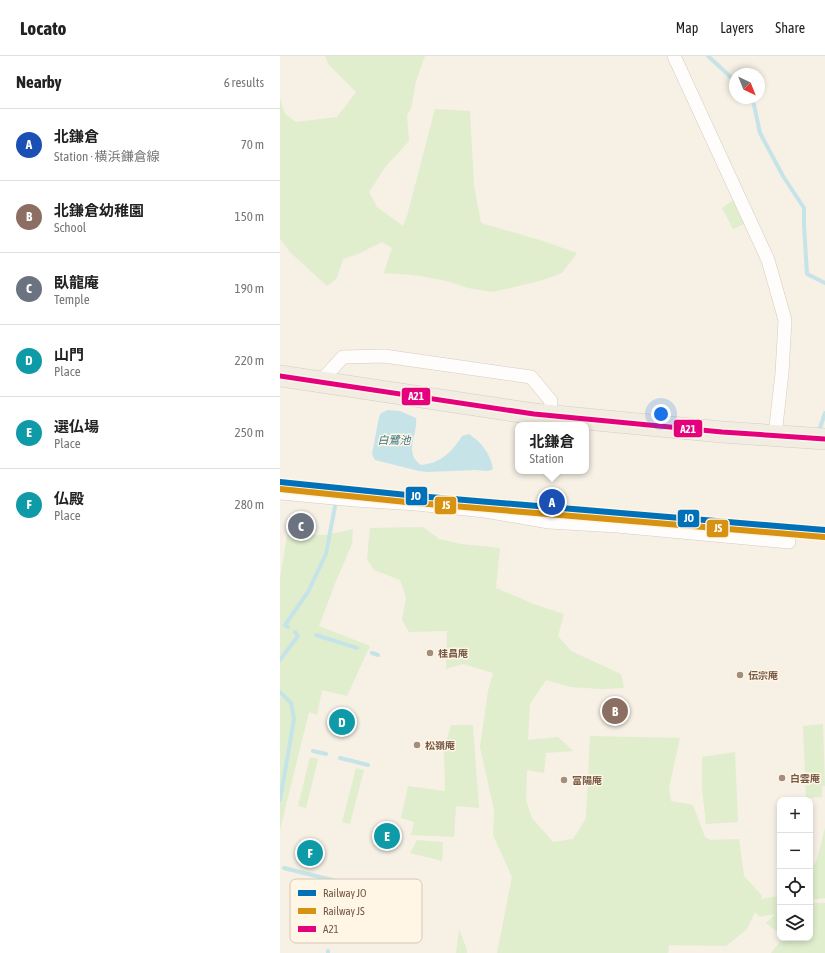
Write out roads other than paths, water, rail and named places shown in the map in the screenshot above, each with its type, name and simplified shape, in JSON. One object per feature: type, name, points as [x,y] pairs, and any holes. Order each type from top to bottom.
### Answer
[{"type":"main road","points":[[280,376],[550,415],[825,439]]},
{"type":"street","points":[[674,56],[768,260],[785,320],[782,373],[775,435]]},
{"type":"street","points":[[320,382],[343,357],[354,356],[384,356],[531,377],[551,401],[550,415]]},
{"type":"street","points":[[280,493],[486,511],[549,522],[617,526],[788,542]]},
{"type":"water","name":"白鷺池","points":[[388,410],[400,411],[416,418],[412,449],[413,455],[421,465],[434,462],[445,456],[450,452],[462,436],[469,434],[485,449],[490,458],[493,469],[489,471],[474,470],[427,472],[375,460],[372,454],[379,417],[381,413]]},
{"type":"waterway","points":[[708,56],[729,75]]},
{"type":"waterway","points":[[753,104],[760,133],[783,176],[804,208],[807,274],[825,283]]},
{"type":"waterway","points":[[820,428],[825,413]]},
{"type":"waterway","points":[[288,627],[285,625],[308,592],[326,554],[335,506]]},
{"type":"waterway","points":[[280,660],[298,636],[295,632]]},
{"type":"waterway","points":[[316,635],[357,648]]},
{"type":"waterway","points":[[372,653],[378,655]]},
{"type":"waterway","points":[[280,692],[291,703],[294,719],[280,800]]},
{"type":"waterway","points":[[313,751],[326,754]]},
{"type":"waterway","points":[[340,758],[368,765]]},
{"type":"waterway","points":[[284,868],[328,879]]},
{"type":"rail line","name":"JO","points":[[280,482],[417,496],[825,530]]},
{"type":"rail line","name":"JS","points":[[280,489],[416,503],[824,537]]},
{"type":"place","name":"北鎌倉","points":[[552,502]]},
{"type":"place","name":"臥龍庵","points":[[301,526]]},
{"type":"place","name":"桂昌庵","points":[[430,653]]},
{"type":"place","name":"伝宗庵","points":[[740,675]]},
{"type":"place","name":"北鎌倉幼稚園","points":[[615,711]]},
{"type":"place","name":"山門","points":[[342,722]]},
{"type":"place","name":"松嶺庵","points":[[417,745]]},
{"type":"place","name":"白雲庵","points":[[782,778]]},
{"type":"place","name":"富陽庵","points":[[564,780]]},
{"type":"place","name":"選仏場","points":[[387,836]]},
{"type":"place","name":"仏殿","points":[[310,853]]}]
